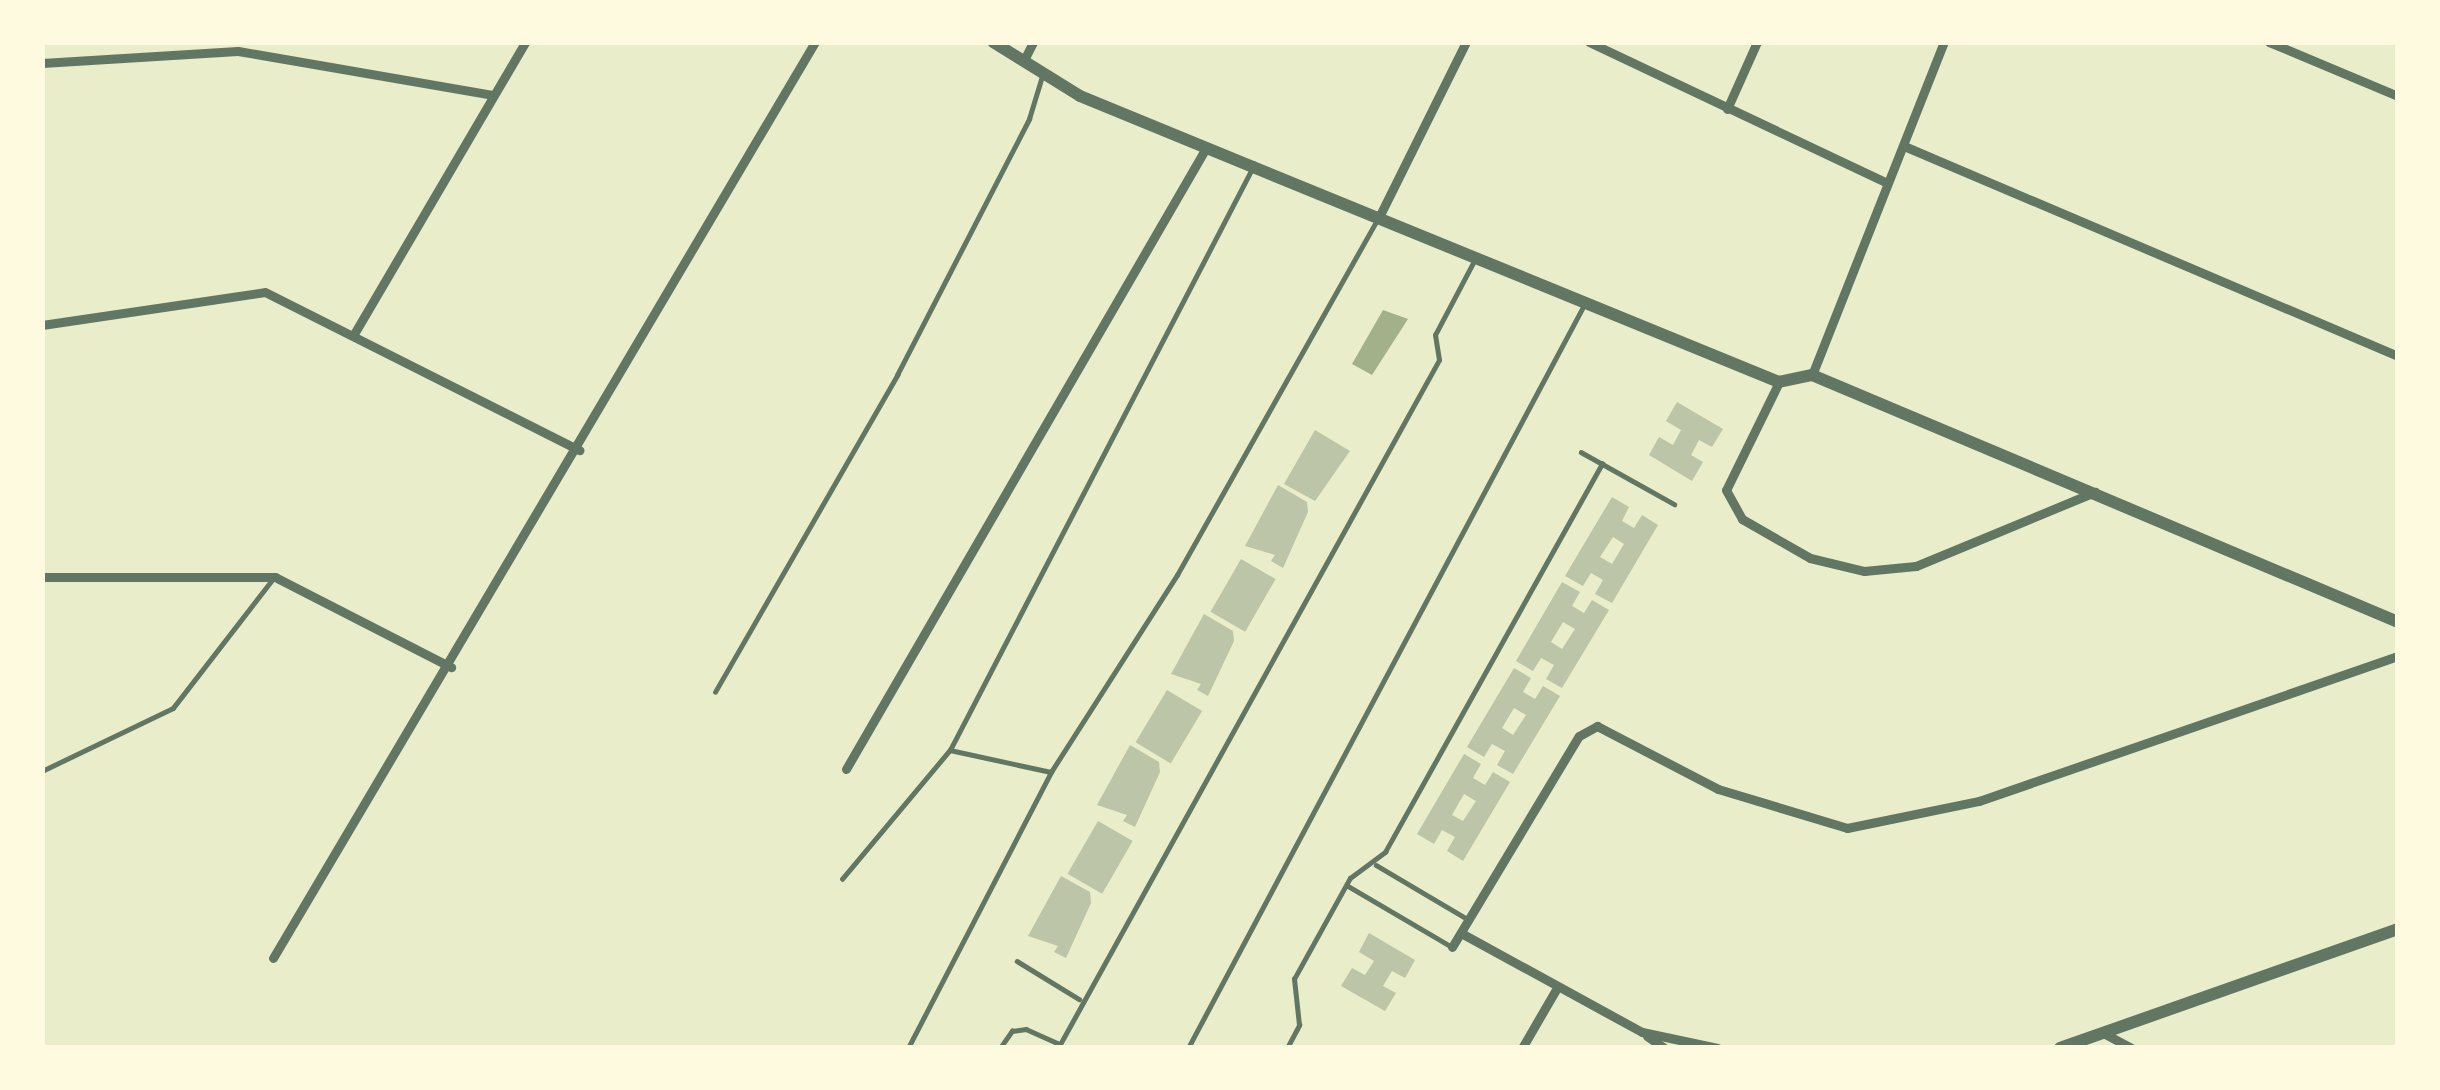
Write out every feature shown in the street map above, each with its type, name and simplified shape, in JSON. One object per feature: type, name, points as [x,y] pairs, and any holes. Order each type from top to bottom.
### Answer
[{"type":"street","points":[[354,334],[525,42]]},
{"type":"street","points":[[273,958],[451,667],[815,42]]},
{"type":"street","points":[[993,42],[1080,96],[1380,214],[1780,382],[1812,375],[2398,622]]},
{"type":"street","points":[[1024,58],[1033,42]]},
{"type":"street","points":[[1380,214],[1466,42]]},
{"type":"street","points":[[1589,42],[1887,183]]},
{"type":"street","points":[[1727,109],[1757,42]]},
{"type":"street","points":[[1812,375],[1943,42]]},
{"type":"street","points":[[2270,42],[2398,96]]},
{"type":"street","points":[[42,63],[238,51],[492,95]]},
{"type":"street","points":[[1904,146],[2398,356]]},
{"type":"street","points":[[846,769],[1206,148]]},
{"type":"street","points":[[42,326],[265,292],[579,450]]},
{"type":"street","points":[[1780,382],[1726,490],[1742,519],[1810,557],[1864,571],[1916,566],[2095,492]]},
{"type":"street","points":[[42,577],[275,577],[451,667]]},
{"type":"street","points":[[1452,947],[1580,736],[1606,728],[1718,789],[1847,828],[1979,801],[2398,656]]},
{"type":"street","points":[[2060,1048],[2398,929]]},
{"type":"street","points":[[1461,933],[1555,991],[1642,1032],[1664,1048]]},
{"type":"street","points":[[1522,1048],[1555,991]]},
{"type":"street","points":[[1642,1032],[1717,1048]]},
{"type":"street","points":[[2107,1035],[2131,1048]]},
{"type":"lane","points":[[715,692],[897,375],[1029,119],[1043,71]]},
{"type":"lane","points":[[842,879],[950,750],[1253,167]]},
{"type":"lane","points":[[908,1048],[1051,772],[1178,575],[1380,214]]},
{"type":"lane","points":[[1000,1048],[1012,1031],[1026,1029],[1059,1046],[1079,1000],[1439,360],[1435,335],[1477,256]]},
{"type":"lane","points":[[1188,1048],[1586,302]]},
{"type":"lane","points":[[1581,452],[1674,504]]},
{"type":"lane","points":[[1287,1048],[1299,1025],[1294,979],[1346,885],[1373,863],[1602,464]]},
{"type":"lane","points":[[42,771],[173,708],[275,577]]},
{"type":"lane","points":[[950,750],[1051,772]]},
{"type":"lane","points":[[1373,863],[1469,920]]},
{"type":"lane","points":[[1346,885],[1452,947]]},
{"type":"lane","points":[[1017,961],[1079,1000]]},
{"type":"shaded area","points":[[1383,310],[1408,319],[1372,375],[1352,364]]},
{"type":"building","points":[[1677,402],[1723,429],[1712,447],[1699,440],[1691,455],[1703,462],[1692,481],[1649,455],[1659,437],[1673,445],[1681,430],[1666,421]]},
{"type":"building","points":[[1315,430],[1350,451],[1315,501],[1284,484]]},
{"type":"building","points":[[1278,485],[1307,502],[1308,512],[1283,568],[1271,561],[1275,555],[1245,546]]},
{"type":"building","points":[[1612,497],[1629,507],[1622,521],[1634,528],[1642,515],[1658,525],[1612,603],[1595,594],[1603,580],[1591,573],[1583,586],[1565,576]],"holes":[[[1613,537],[1624,544],[1612,564],[1600,557]]]},
{"type":"building","points":[[1241,559],[1276,579],[1245,632],[1210,612]]},
{"type":"building","points":[[1562,582],[1580,592],[1572,606],[1584,613],[1592,600],[1609,610],[1562,688],[1546,679],[1554,665],[1541,658],[1533,671],[1516,661]],"holes":[[[1563,622],[1575,629],[1562,649],[1551,642]]]},
{"type":"building","points":[[1204,614],[1233,631],[1234,641],[1208,696],[1197,690],[1201,684],[1171,674]]},
{"type":"building","points":[[1514,668],[1531,678],[1523,692],[1535,699],[1543,686],[1560,696],[1513,774],[1497,765],[1505,751],[1492,744],[1484,757],[1467,747]],"holes":[[[1514,708],[1526,715],[1513,735],[1502,728]]]},
{"type":"building","points":[[1167,690],[1202,711],[1171,763],[1136,742]]},
{"type":"building","points":[[1130,745],[1159,762],[1160,772],[1135,827],[1123,821],[1127,815],[1097,805]]},
{"type":"building","points":[[1464,754],[1481,764],[1473,778],[1485,785],[1493,772],[1510,782],[1463,861],[1447,851],[1455,837],[1442,830],[1434,844],[1417,834]],"holes":[[[1464,794],[1476,801],[1463,821],[1452,815]]]},
{"type":"building","points":[[1098,821],[1133,841],[1102,894],[1068,874]]},
{"type":"building","points":[[1061,876],[1090,892],[1091,903],[1066,958],[1054,952],[1058,946],[1028,936]]},
{"type":"building","points":[[1369,933],[1415,960],[1405,978],[1392,971],[1383,986],[1396,993],[1385,1011],[1341,986],[1352,968],[1365,975],[1374,961],[1359,952]]}]
